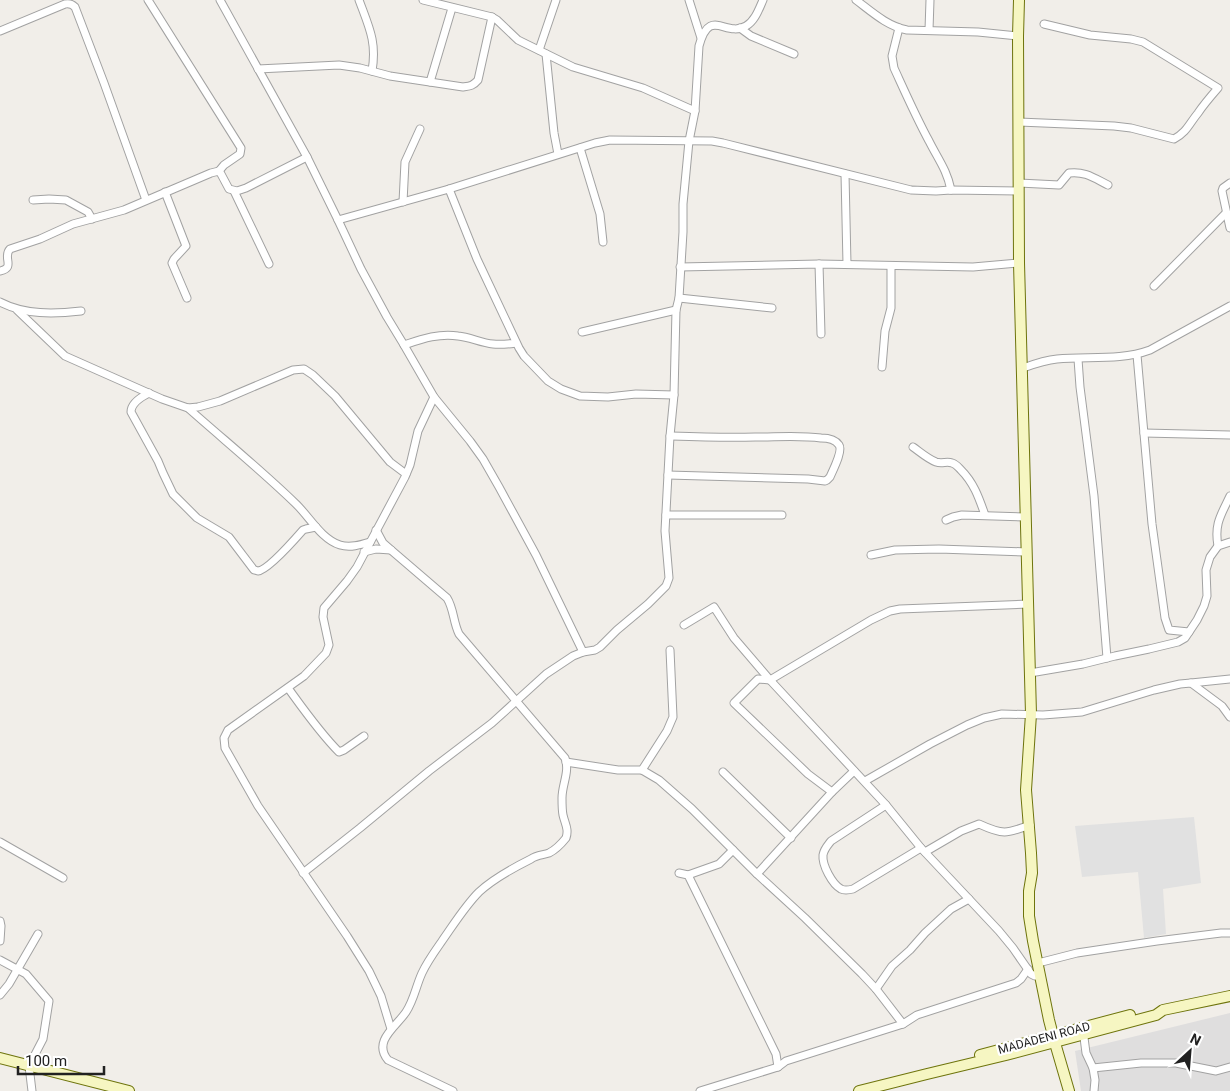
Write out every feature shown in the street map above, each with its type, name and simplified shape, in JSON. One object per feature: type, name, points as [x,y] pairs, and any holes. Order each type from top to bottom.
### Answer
[{"type":"street","points":[[0,272],[8,266],[9,263],[6,255],[10,249],[40,239],[73,224],[124,210],[211,172],[219,171],[224,165],[240,154],[241,148],[148,0]]},
{"type":"street","points":[[220,0],[307,156],[360,269],[434,397],[483,459],[536,555],[583,652]]},
{"type":"street","points":[[359,0],[372,35],[374,57],[372,72]]},
{"type":"street","points":[[423,0],[492,17],[514,37],[573,67],[643,88],[695,111]]},
{"type":"street","points":[[556,0],[543,52],[558,154]]},
{"type":"street","points":[[689,0],[701,38]]},
{"type":"street","points":[[303,873],[428,771],[492,723],[546,674],[573,656],[600,647],[666,586],[669,578],[665,541],[670,436],[674,396],[676,310],[679,298],[683,204],[689,141],[695,111],[699,46],[701,38],[708,27],[712,25],[745,27],[753,20],[764,0]]},
{"type":"street","points":[[856,0],[879,18],[907,30],[978,32],[1018,36]]},
{"type":"street","points":[[929,30],[930,0]]},
{"type":"street","points":[[1019,0],[1020,263],[1031,714],[1026,790],[1032,873],[1029,891],[1029,916],[1049,1020],[1069,1091]]},
{"type":"street","points":[[0,31],[70,2],[75,7],[146,200]]},
{"type":"street","points":[[430,82],[452,8]]},
{"type":"street","points":[[258,69],[338,65],[390,76],[471,86],[478,80],[492,17]]},
{"type":"street","points":[[1019,122],[1114,126],[1131,128],[1174,139],[1183,134],[1218,88],[1143,42],[1090,35],[1044,24]]},
{"type":"street","points":[[740,28],[751,36],[794,54]]},
{"type":"street","points":[[899,28],[892,56],[894,68],[928,141],[947,173],[951,190]]},
{"type":"street","points":[[403,202],[405,162],[420,129]]},
{"type":"street","points":[[338,220],[449,189],[595,142],[610,140],[723,143],[911,190],[930,191],[1059,185],[1069,173],[1075,172],[1083,172],[1108,185]]},
{"type":"street","points":[[580,148],[600,214],[603,242]]},
{"type":"street","points":[[234,191],[246,188],[307,156]]},
{"type":"street","points":[[219,171],[229,189],[234,191],[269,264]]},
{"type":"street","points":[[845,174],[847,264]]},
{"type":"street","points":[[1230,183],[1222,191],[1230,228]]},
{"type":"street","points":[[449,189],[516,343],[524,356],[548,381],[561,389],[580,396],[608,397],[636,394],[674,396]]},
{"type":"street","points":[[165,192],[186,246],[172,263],[187,298]]},
{"type":"street","points":[[33,200],[66,200],[88,212],[92,219]]},
{"type":"street","points":[[1154,286],[1226,213]]},
{"type":"street","points":[[680,267],[819,264],[973,267],[1020,263]]},
{"type":"street","points":[[819,264],[821,334]]},
{"type":"street","points":[[882,367],[885,331],[891,308],[891,266]]},
{"type":"street","points":[[679,298],[772,308]]},
{"type":"street","points":[[0,302],[17,310],[65,356],[188,408],[296,503],[324,535],[340,545],[356,546],[370,542]]},
{"type":"street","points":[[1023,368],[1057,359],[1137,355],[1150,350],[1230,306]]},
{"type":"street","points":[[17,310],[56,314],[81,311]]},
{"type":"street","points":[[582,332],[676,310]]},
{"type":"street","points":[[404,345],[425,338],[443,335],[462,336],[493,344],[516,343]]},
{"type":"street","points":[[1137,355],[1152,524],[1165,618],[1169,630],[1189,632]]},
{"type":"street","points":[[1078,358],[1094,496],[1107,658]]},
{"type":"street","points":[[188,408],[208,405],[293,370],[304,369],[335,396],[390,462],[406,474]]},
{"type":"street","points":[[149,393],[133,405],[130,410],[158,461],[173,494],[197,518],[229,537],[254,570],[261,570],[273,561],[303,530],[316,527]]},
{"type":"street","points":[[391,1029],[381,996],[369,971],[258,806],[225,748],[224,735],[228,730],[304,676],[326,653],[329,645],[323,617],[324,608],[357,567],[406,474],[410,465],[416,437],[434,397]]},
{"type":"street","points":[[1144,433],[1230,435]]},
{"type":"street","points":[[668,476],[825,481],[830,478],[840,452],[840,447],[837,443],[824,438],[670,436]]},
{"type":"street","points":[[913,447],[936,462],[949,462],[970,479],[985,515]]},
{"type":"street","points":[[1218,546],[1217,526],[1230,496]]},
{"type":"street","points":[[666,515],[782,515]]},
{"type":"street","points":[[946,520],[962,515],[1026,517]]},
{"type":"street","points":[[376,530],[383,542],[391,550],[447,598],[450,603],[454,624],[459,634],[565,758],[566,762],[567,771],[562,796],[562,812],[568,828],[566,838],[549,852],[532,857],[503,874],[479,892],[463,910],[422,971],[409,1008],[384,1039],[383,1052],[388,1060],[453,1091]]},
{"type":"street","points":[[1030,673],[1149,649],[1178,642],[1185,638],[1204,606],[1206,570],[1212,553],[1218,546],[1230,542]]},
{"type":"street","points":[[364,552],[376,549],[391,550]]},
{"type":"street","points":[[872,554],[895,550],[938,549],[1027,552]]},
{"type":"street","points":[[832,792],[808,774],[734,702],[758,679],[770,680],[871,620],[890,611],[1028,604]]},
{"type":"street","points":[[684,625],[714,607],[734,638],[770,680],[865,781],[923,850],[1000,931],[1031,974],[1040,976]]},
{"type":"street","points":[[642,770],[667,731],[672,717],[670,650]]},
{"type":"street","points":[[865,781],[930,744],[984,718],[1002,714],[1043,715],[1082,712],[1180,684],[1230,679]]},
{"type":"street","points":[[1191,683],[1222,706],[1230,717]]},
{"type":"street","points":[[288,688],[339,752],[364,736]]},
{"type":"street","points":[[566,762],[618,770],[642,770],[659,780],[692,809],[757,874],[805,918],[876,989],[903,1024]]},
{"type":"street","points":[[757,874],[832,792],[854,771]]},
{"type":"street","points":[[723,772],[791,838]]},
{"type":"street","points":[[886,805],[831,841],[825,849],[823,855],[824,863],[828,873],[841,889],[853,888],[923,850],[961,831],[980,824],[993,830],[1004,832],[1015,831],[1030,825]]},
{"type":"street","points":[[0,842],[63,878]]},
{"type":"street","points":[[679,873],[688,875],[719,864],[733,850]]},
{"type":"street","points":[[688,875],[776,1054],[778,1067]]},
{"type":"street","points":[[876,989],[892,966],[925,933],[951,909],[969,899]]},
{"type":"street","points":[[0,921],[0,941]]},
{"type":"street","points":[[1038,963],[1077,953],[1132,944],[1230,933]]},
{"type":"street","points":[[0,995],[5,990],[38,934]]},
{"type":"street","points":[[0,960],[18,969],[30,978],[48,1001],[43,1039],[29,1066],[32,1091]]},
{"type":"street","points":[[700,1091],[778,1067],[786,1061],[903,1024],[917,1015],[1019,981],[1028,969]]},
{"type":"street","name":"MADADENI ROAD","points":[[859,1091],[1083,1031],[1154,1009],[1163,1010],[1230,996]]},
{"type":"street","points":[[1049,1020],[1068,1032]]},
{"type":"street","points":[[1083,1031],[1086,1053],[1093,1068],[1094,1091]]},
{"type":"street","name":"MADADENI ROAD","points":[[1054,1039],[1068,1032],[1083,1031]]},
{"type":"street","points":[[776,1054],[786,1061]]},
{"type":"street","points":[[0,1058],[129,1091]]},
{"type":"street","points":[[1093,1068],[1141,1063],[1176,1063],[1216,1071],[1230,1067]]},
{"type":"shaded area","points":[[1194,817],[1201,883],[1163,889],[1166,934],[1144,938],[1138,872],[1082,877],[1075,826]]},
{"type":"shaded area","points":[[1230,1013],[1230,1091],[1081,1091],[1075,1051]]}]
